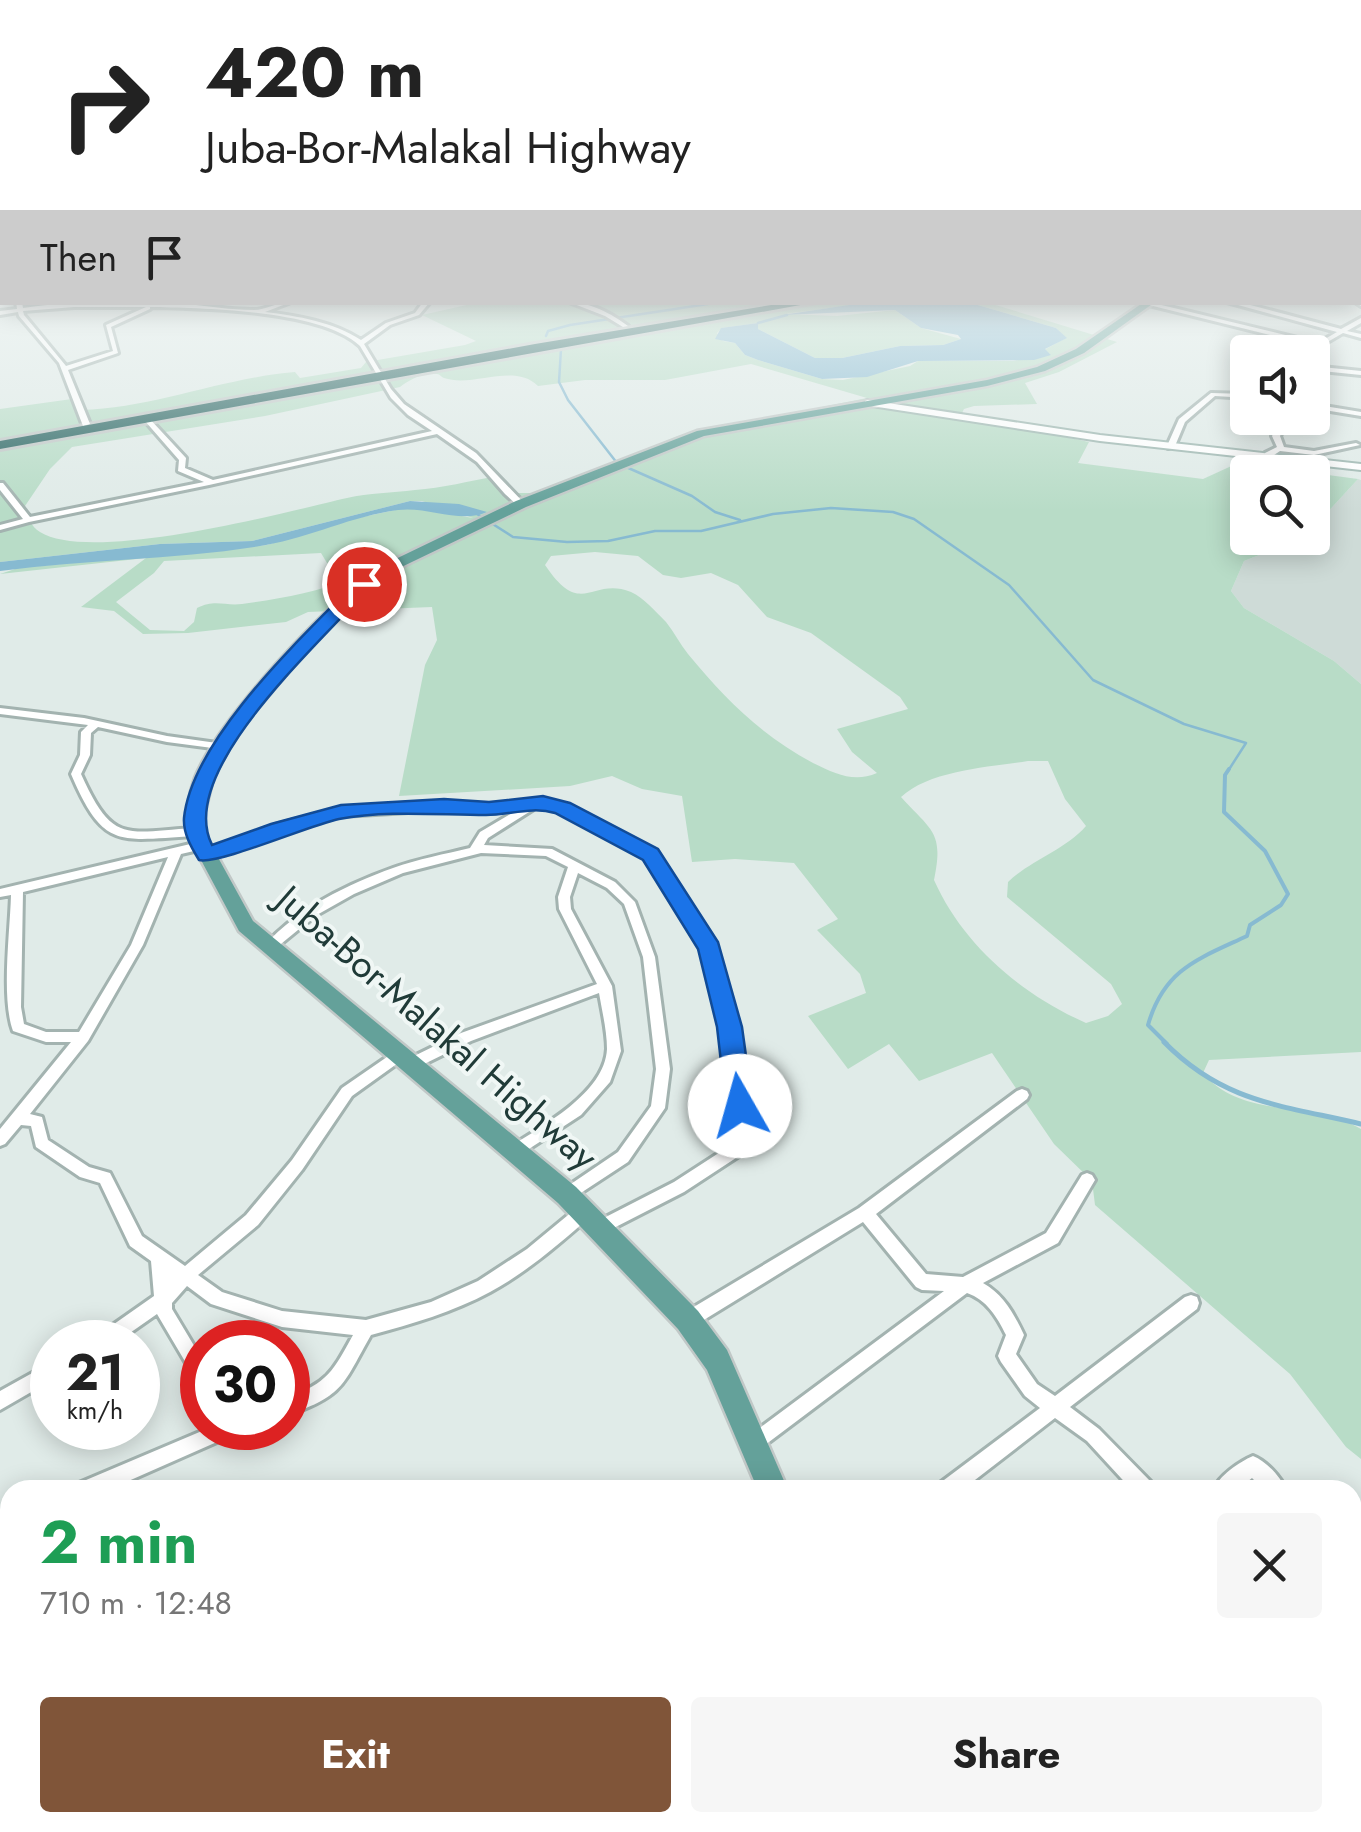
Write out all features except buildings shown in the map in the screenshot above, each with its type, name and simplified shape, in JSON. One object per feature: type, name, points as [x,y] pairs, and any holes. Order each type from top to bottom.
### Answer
[{"type":"highway","points":[[0,442],[552,340]]},
{"type":"highway","points":[[0,442],[575,340]]},
{"type":"main road","points":[[202,844],[195,816],[204,778],[220,746],[301,648],[364,584],[399,561],[521,504],[701,432],[987,383],[1041,369],[1095,340]]},
{"type":"main road","name":"Juba-Bor-Malakal Highway","points":[[202,844],[246,926],[585,1211],[688,1320],[717,1360],[769,1480]]},
{"type":"street","points":[[44,340],[64,369],[86,424]]},
{"type":"street","points":[[64,369],[116,352],[112,340]]},
{"type":"street","points":[[357,340],[395,399],[481,462],[494,483],[521,504]]},
{"type":"street","points":[[361,343],[365,340]]},
{"type":"street","points":[[1330,370],[1361,373]]},
{"type":"street","points":[[1171,446],[1182,420],[1213,394],[1230,395]]},
{"type":"street","points":[[868,403],[1258,455]]},
{"type":"street","points":[[1330,410],[1361,418]]},
{"type":"street","points":[[148,418],[171,451],[183,460],[181,469],[212,482]]},
{"type":"street","points":[[0,528],[440,431]]},
{"type":"street","points":[[1270,455],[1283,445],[1276,435]]},
{"type":"street","points":[[1280,449],[1314,454],[1359,444]]},
{"type":"street","points":[[1330,463],[1361,467]]},
{"type":"street","points":[[0,486],[28,520]]},
{"type":"street","points":[[2,712],[96,722],[167,740],[220,746]]},
{"type":"street","points":[[96,722],[86,732],[86,754],[76,774],[99,822],[110,831],[202,844]]},
{"type":"street","points":[[475,850],[484,835],[534,804]]},
{"type":"street","points":[[0,893],[341,812],[444,806],[489,809],[534,804],[562,808],[651,854],[710,948],[730,1027],[742,1134],[734,1151],[679,1187],[602,1228]]},
{"type":"street","points":[[271,945],[312,913],[350,891],[399,870],[475,850],[523,848],[548,852],[610,885],[629,902],[649,957],[663,1070],[658,1108],[623,1156],[567,1195]]},
{"type":"street","points":[[0,1140],[83,1037],[137,946],[176,853]]},
{"type":"street","points":[[515,1152],[576,1110],[605,1078],[614,1052],[605,986],[566,909],[564,897],[574,866]]},
{"type":"street","points":[[17,889],[14,1007],[18,1027],[46,1037],[83,1037]]},
{"type":"street","points":[[134,1320],[163,1300],[186,1275],[252,1220],[297,1165],[347,1092],[406,1060],[605,986]]},
{"type":"street","points":[[688,1320],[866,1213],[1022,1095]]},
{"type":"street","points":[[16,1118],[37,1121],[41,1142],[85,1172],[105,1178],[136,1241],[217,1298],[282,1319],[366,1328],[427,1313],[487,1288],[537,1254],[585,1211]]},
{"type":"street","points":[[756,1442],[968,1284],[1052,1238],[1087,1180]]},
{"type":"street","points":[[866,1213],[922,1282],[968,1284],[999,1301],[1015,1334],[1007,1356],[1031,1390],[1094,1435],[1136,1480]]},
{"type":"street","points":[[159,1256],[163,1300],[180,1339]]},
{"type":"street","points":[[960,1480],[1191,1303]]},
{"type":"street","points":[[310,1399],[341,1379],[366,1328]]},
{"type":"street","points":[[0,1401],[30,1384]]},
{"type":"street","points":[[109,1480],[180,1449]]},
{"type":"street","points":[[1235,1480],[1254,1465],[1268,1480]]},
{"type":"shaded area","points":[[1361,480],[1361,684],[1334,661],[1244,608],[1231,591],[1244,561],[1259,555],[1330,555],[1330,509]]},
{"type":"green space","points":[[475,340],[723,340],[735,343],[745,355],[758,360],[822,379],[843,380],[918,361],[1013,361],[1050,354],[1044,350],[1061,340],[1112,340],[1117,342],[1059,372],[1025,383],[1037,404],[974,406],[964,409],[961,415],[1089,442],[1078,463],[1203,479],[1230,467],[1230,555],[1259,555],[1244,561],[1231,591],[1244,608],[1334,661],[1361,684],[1361,1052],[1209,1060],[1203,1073],[1238,1098],[1342,1120],[1361,1129],[1361,1459],[1346,1447],[1290,1374],[1095,1205],[1092,1181],[1054,1144],[992,1053],[919,1081],[889,1044],[848,1069],[808,1016],[866,993],[860,974],[817,930],[838,919],[794,863],[735,859],[692,862],[682,796],[642,789],[612,776],[570,786],[399,796],[425,665],[437,640],[432,607],[308,612],[286,622],[188,633],[143,634],[114,611],[81,607],[146,558],[0,574],[18,568],[267,545],[339,522],[400,509],[417,508],[473,518],[422,501],[410,501],[252,541],[160,544],[0,562],[0,409],[72,399],[81,410],[108,408],[268,375],[295,372],[300,378]],"holes":[[[751,364],[867,398],[678,436],[541,493],[517,493],[497,476],[435,488],[355,496],[190,532],[101,542],[65,540],[40,532],[25,506],[50,469],[72,447],[265,416],[400,387],[428,374],[455,380],[517,376],[538,386],[585,380],[665,380]],[[595,552],[638,556],[663,575],[681,578],[711,573],[738,585],[767,617],[811,633],[900,697],[908,709],[837,729],[852,752],[877,773],[845,776],[794,752],[730,701],[645,601],[617,589],[587,593],[568,590],[545,565],[551,556]],[[321,553],[327,563],[352,571],[350,578],[297,595],[242,604],[203,605],[197,608],[194,622],[184,631],[150,630],[116,602],[164,561]],[[1048,761],[1065,799],[1086,826],[1008,882],[1007,897],[1111,984],[1122,1004],[1108,1016],[1086,1023],[1017,982],[961,926],[934,880],[937,852],[933,833],[901,797],[944,775]]]},
{"type":"green space","points":[[781,340],[957,340],[943,345],[900,346],[842,358],[815,358]]},
{"type":"green space","points":[[1330,475],[1358,479],[1330,509]]},
{"type":"water","points":[[722,340],[781,340],[815,358],[842,358],[900,346],[943,345],[957,340],[1062,340],[1045,349],[1051,355],[1034,360],[918,361],[867,377],[822,379],[745,355],[735,343]]},
{"type":"water","points":[[410,501],[459,504],[487,512],[455,516],[398,510],[266,545],[0,571],[0,562],[160,544],[252,541]]},
{"type":"waterway","points":[[561,349],[559,382],[568,400],[617,463],[692,496],[715,512],[740,520]]},
{"type":"waterway","points":[[477,514],[513,537],[567,542],[608,541],[655,531],[701,531],[773,514],[831,508],[893,512],[914,519],[1009,585],[1093,680],[1184,724],[1246,743],[1228,771]]},
{"type":"waterway","points":[[1167,1044],[1148,1025],[1173,978],[1198,960],[1247,936],[1250,925],[1281,905],[1288,894],[1265,851],[1224,812],[1225,775],[1229,769]]},
{"type":"waterway","points":[[1164,1042],[1186,1062],[1232,1090],[1279,1106],[1361,1124]]},
{"type":"route","points":[[364,584],[301,648],[214,755],[195,816],[195,832],[207,855],[278,828],[341,812],[444,806],[489,809],[543,803],[562,808],[651,854],[710,948],[730,1027],[740,1106]]}]
